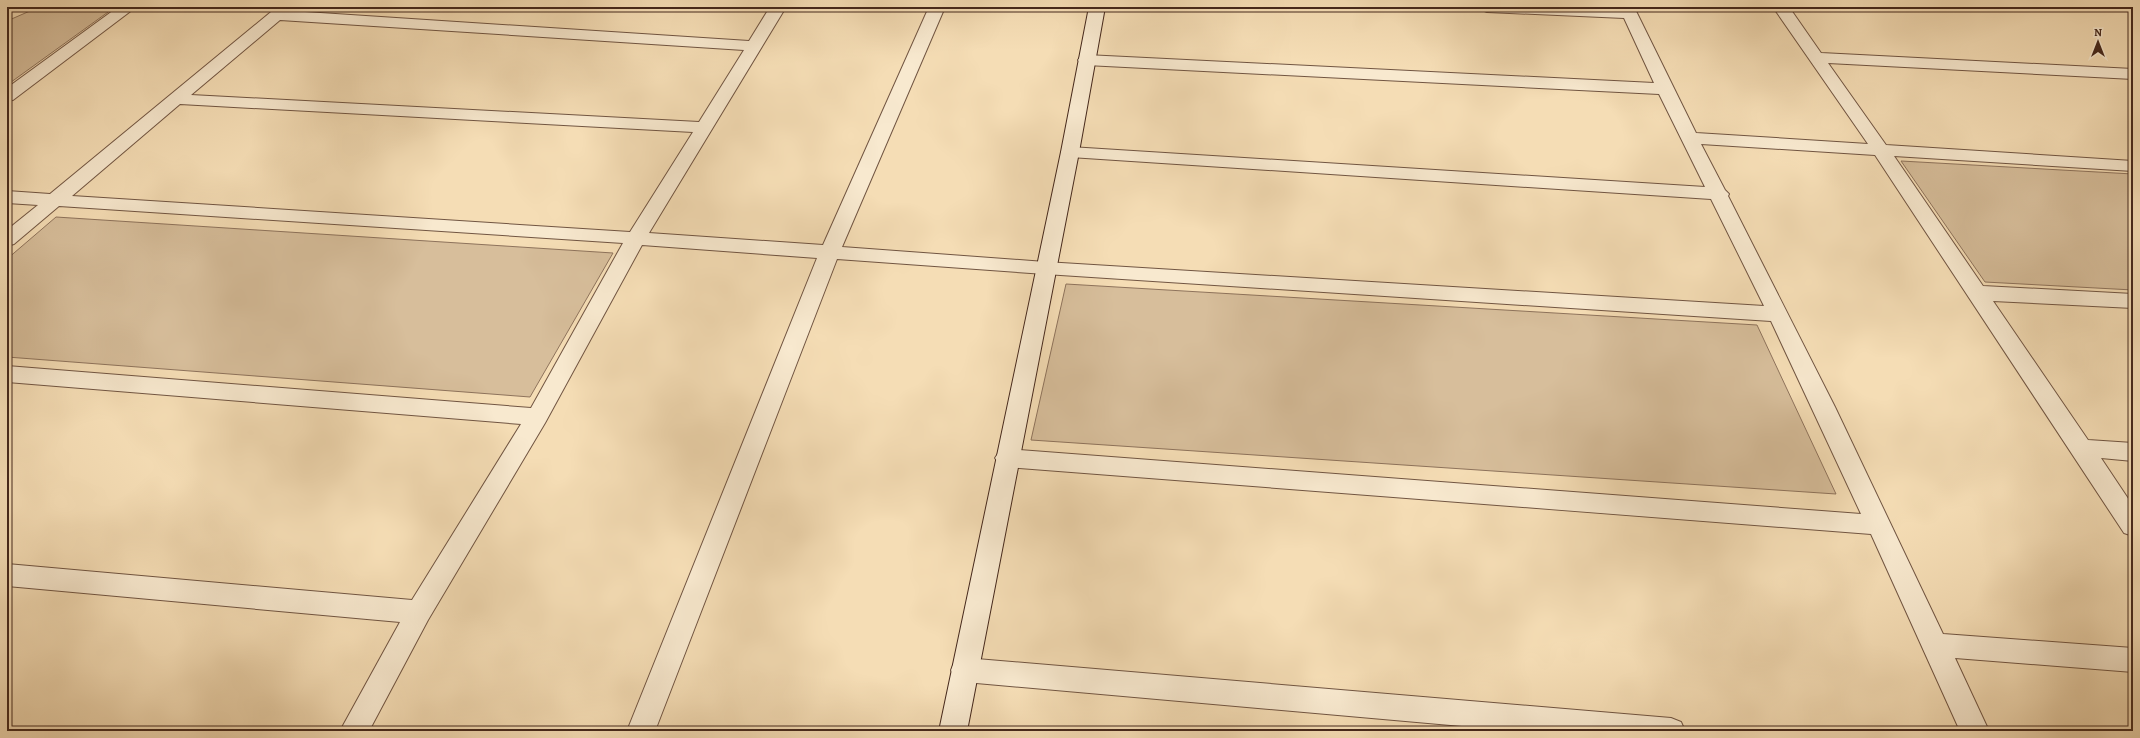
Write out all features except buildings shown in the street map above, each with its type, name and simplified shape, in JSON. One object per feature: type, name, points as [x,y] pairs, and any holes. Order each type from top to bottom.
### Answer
[{"type":"street","points":[[7,96],[128,7]]},
{"type":"street","points":[[354,731],[419,612],[537,417],[636,238],[778,7]]},
{"type":"street","points":[[641,731],[829,253],[937,7]]},
{"type":"street","points":[[953,731],[1045,268],[1070,152],[1097,7]]},
{"type":"street","points":[[1487,7],[1628,11],[1688,138],[1720,194],[1778,314],[1975,731]]},
{"type":"street","points":[[1781,7],[1978,293],[2079,448],[2133,526]]},
{"type":"street","points":[[7,240],[281,11],[754,46]]},
{"type":"street","points":[[1817,58],[2133,74]]},
{"type":"street","points":[[1086,60],[1664,89]]},
{"type":"street","points":[[174,99],[704,127]]},
{"type":"street","points":[[1688,138],[1882,152],[2133,166]]},
{"type":"street","points":[[1070,152],[1720,194]]},
{"type":"street","points":[[7,197],[636,238],[1045,268],[1778,314]]},
{"type":"street","points":[[1978,293],[2133,301]]},
{"type":"street","points":[[7,374],[537,417]]},
{"type":"street","points":[[2079,448],[2133,452]]},
{"type":"street","points":[[1007,458],[1878,525]]},
{"type":"street","points":[[7,575],[419,612]]},
{"type":"street","points":[[1935,645],[2133,660]]},
{"type":"street","points":[[965,670],[1671,731]]},
{"type":"shaded area","points":[[39,7],[115,7],[7,85],[7,21]]},
{"type":"shaded area","points":[[1901,161],[2133,174],[2133,290],[1985,282]]},
{"type":"shaded area","points":[[56,217],[613,253],[530,397],[7,357],[7,259]]},
{"type":"shaded area","points":[[1066,284],[1757,325],[1836,494],[1031,440]]}]
